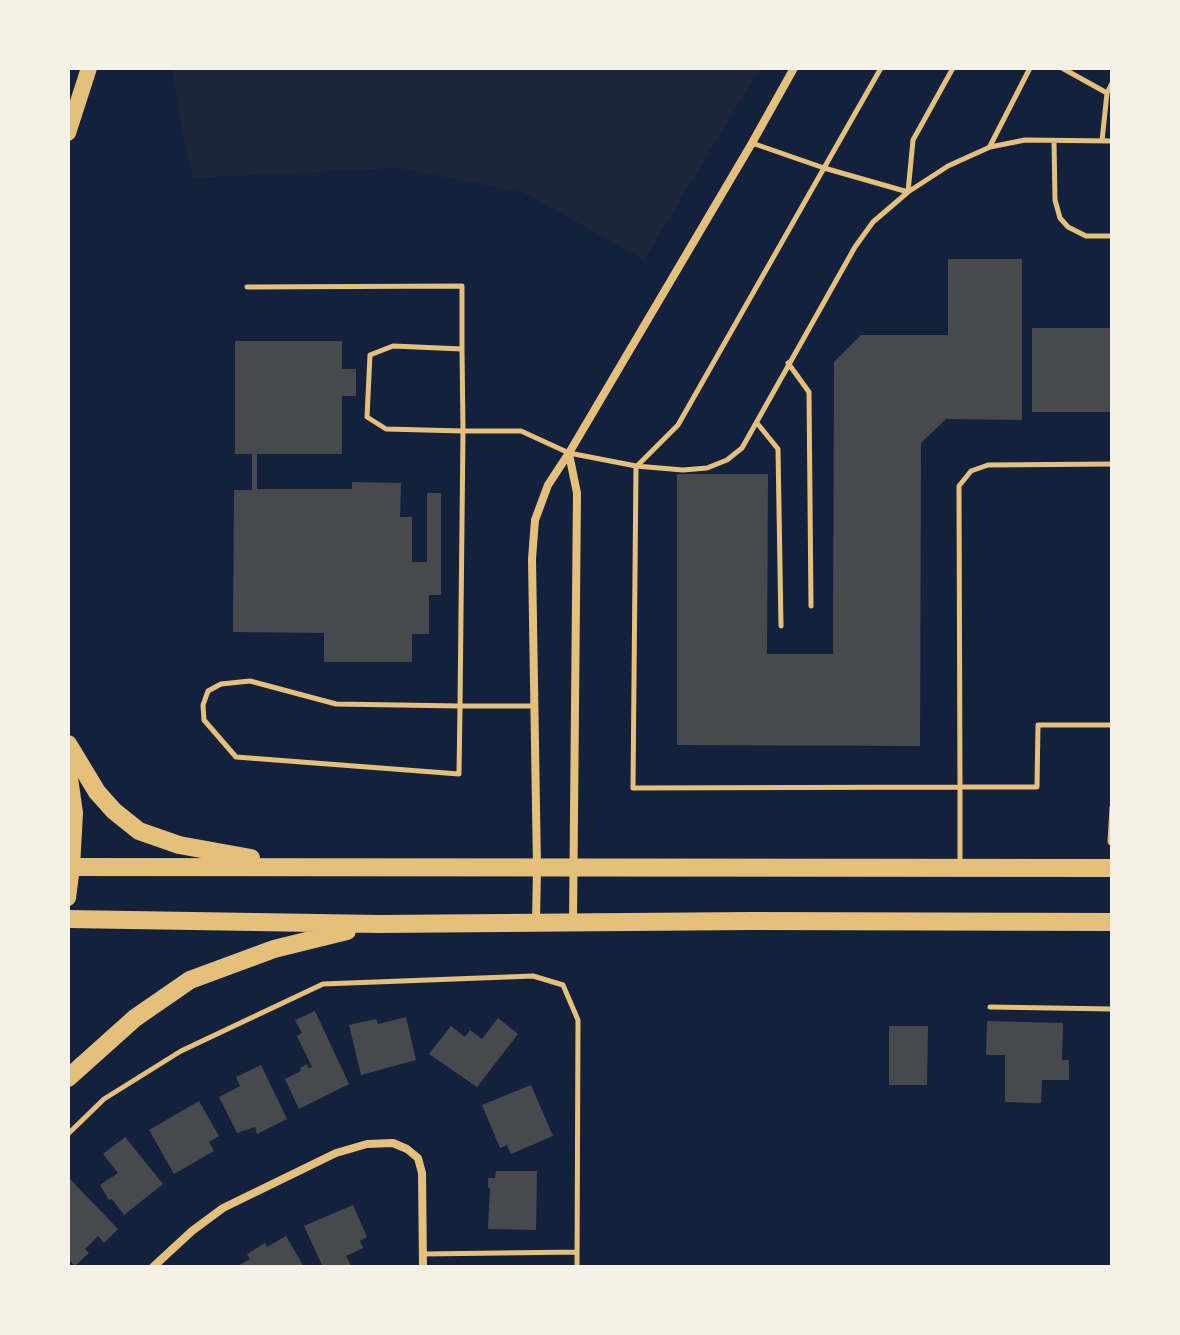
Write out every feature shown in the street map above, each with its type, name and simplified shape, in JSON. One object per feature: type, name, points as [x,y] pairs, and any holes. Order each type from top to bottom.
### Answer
[{"type":"main road","points":[[68,133],[89,68]]},
{"type":"main road","points":[[68,744],[97,792],[139,831],[179,845],[301,867]]},
{"type":"main road","points":[[68,764],[75,813],[68,898]]},
{"type":"main road","points":[[70,867],[1112,868]]},
{"type":"main road","points":[[68,919],[379,924],[1112,922]]},
{"type":"main road","points":[[68,1078],[135,1018],[190,980],[274,949],[379,924]]},
{"type":"street","points":[[535,923],[537,868],[532,559],[535,520],[548,485],[794,68]]},
{"type":"street","points":[[569,453],[577,493],[573,922]]},
{"type":"street","points":[[153,1267],[223,1208],[336,1153],[367,1144],[393,1143],[418,1158],[422,1173],[423,1267]]},
{"type":"lane","points":[[881,68],[678,425],[636,466],[633,788],[1037,787],[1038,725],[1112,725]]},
{"type":"lane","points":[[908,192],[913,140],[953,68]]},
{"type":"lane","points":[[990,147],[1030,68]]},
{"type":"lane","points":[[1062,68],[1107,93]]},
{"type":"lane","points":[[1102,141],[1107,93],[1112,83]]},
{"type":"lane","points":[[462,349],[393,346],[370,355],[367,417],[386,429],[521,431],[569,453],[636,466],[683,470],[707,468],[727,460],[742,448],[864,234],[873,222],[908,192],[948,166],[990,147],[1025,140],[1112,141]]},
{"type":"lane","points":[[1054,141],[1055,200],[1060,218],[1068,227],[1086,236],[1112,236]]},
{"type":"lane","points":[[752,143],[908,192]]},
{"type":"lane","points":[[247,287],[462,286],[463,431],[460,706],[459,774],[236,757],[204,720],[203,705],[208,691],[221,684],[250,681],[336,704],[460,706],[535,706]]},
{"type":"lane","points":[[788,363],[809,392],[811,606]]},
{"type":"lane","points":[[757,423],[778,449],[781,626]]},
{"type":"lane","points":[[960,868],[959,486],[971,471],[988,465],[1112,464]]},
{"type":"lane","points":[[1112,807],[1112,844]]},
{"type":"lane","points":[[68,1134],[104,1099],[181,1051],[323,984],[533,976],[563,985],[578,1020],[577,1267]]},
{"type":"lane","points":[[990,1007],[1112,1009]]},
{"type":"lane","points":[[423,1254],[577,1252]]},
{"type":"shaded area","points":[[172,68],[760,68],[644,260],[525,193],[399,168],[193,178]]},
{"type":"building","points":[[948,259],[1022,259],[1022,420],[946,419],[921,443],[920,746],[677,745],[677,474],[768,474],[767,654],[833,654],[834,362],[861,335],[948,335]]},
{"type":"building","points":[[1032,328],[1112,328],[1112,412],[1032,412]]},
{"type":"building","points":[[235,341],[342,341],[342,369],[356,369],[356,396],[342,396],[342,454],[257,454],[257,489],[352,489],[352,482],[401,483],[400,517],[412,517],[412,562],[427,562],[427,493],[441,493],[441,595],[429,595],[429,634],[412,634],[412,662],[324,662],[324,633],[233,632],[234,490],[252,490],[252,454],[235,454]]},
{"type":"building","points":[[315,1011],[349,1084],[299,1109],[285,1079],[301,1071],[300,1068],[307,1064],[308,1068],[312,1067],[297,1036],[302,1033],[295,1020]]},
{"type":"building","points":[[406,1017],[416,1060],[361,1075],[349,1025],[376,1019],[378,1024]]},
{"type":"building","points":[[498,1018],[518,1034],[477,1087],[429,1054],[451,1026],[465,1037],[470,1030],[482,1039]]},
{"type":"building","points":[[987,1021],[1063,1023],[1062,1060],[1069,1060],[1069,1080],[1042,1080],[1041,1103],[1005,1102],[1005,1055],[986,1055]]},
{"type":"building","points":[[889,1026],[928,1026],[927,1085],[889,1085]]},
{"type":"building","points":[[261,1065],[287,1119],[257,1134],[255,1127],[237,1133],[219,1097],[240,1086],[236,1077]]},
{"type":"building","points":[[531,1085],[553,1136],[511,1154],[507,1145],[500,1148],[482,1105]]},
{"type":"building","points":[[199,1101],[219,1136],[209,1142],[214,1151],[174,1174],[149,1130]]},
{"type":"building","points":[[125,1137],[163,1184],[124,1215],[100,1185],[118,1173],[103,1154]]},
{"type":"building","points":[[496,1171],[537,1171],[536,1230],[488,1229],[488,1178],[495,1178]]},
{"type":"building","points":[[70,1179],[118,1229],[104,1243],[98,1236],[85,1249],[89,1253],[75,1266],[68,1259]]},
{"type":"building","points":[[353,1205],[367,1237],[360,1241],[363,1248],[346,1256],[352,1267],[323,1267],[304,1226]]},
{"type":"building","points":[[286,1236],[304,1267],[236,1267],[250,1259],[247,1254],[265,1243],[267,1247]]}]
